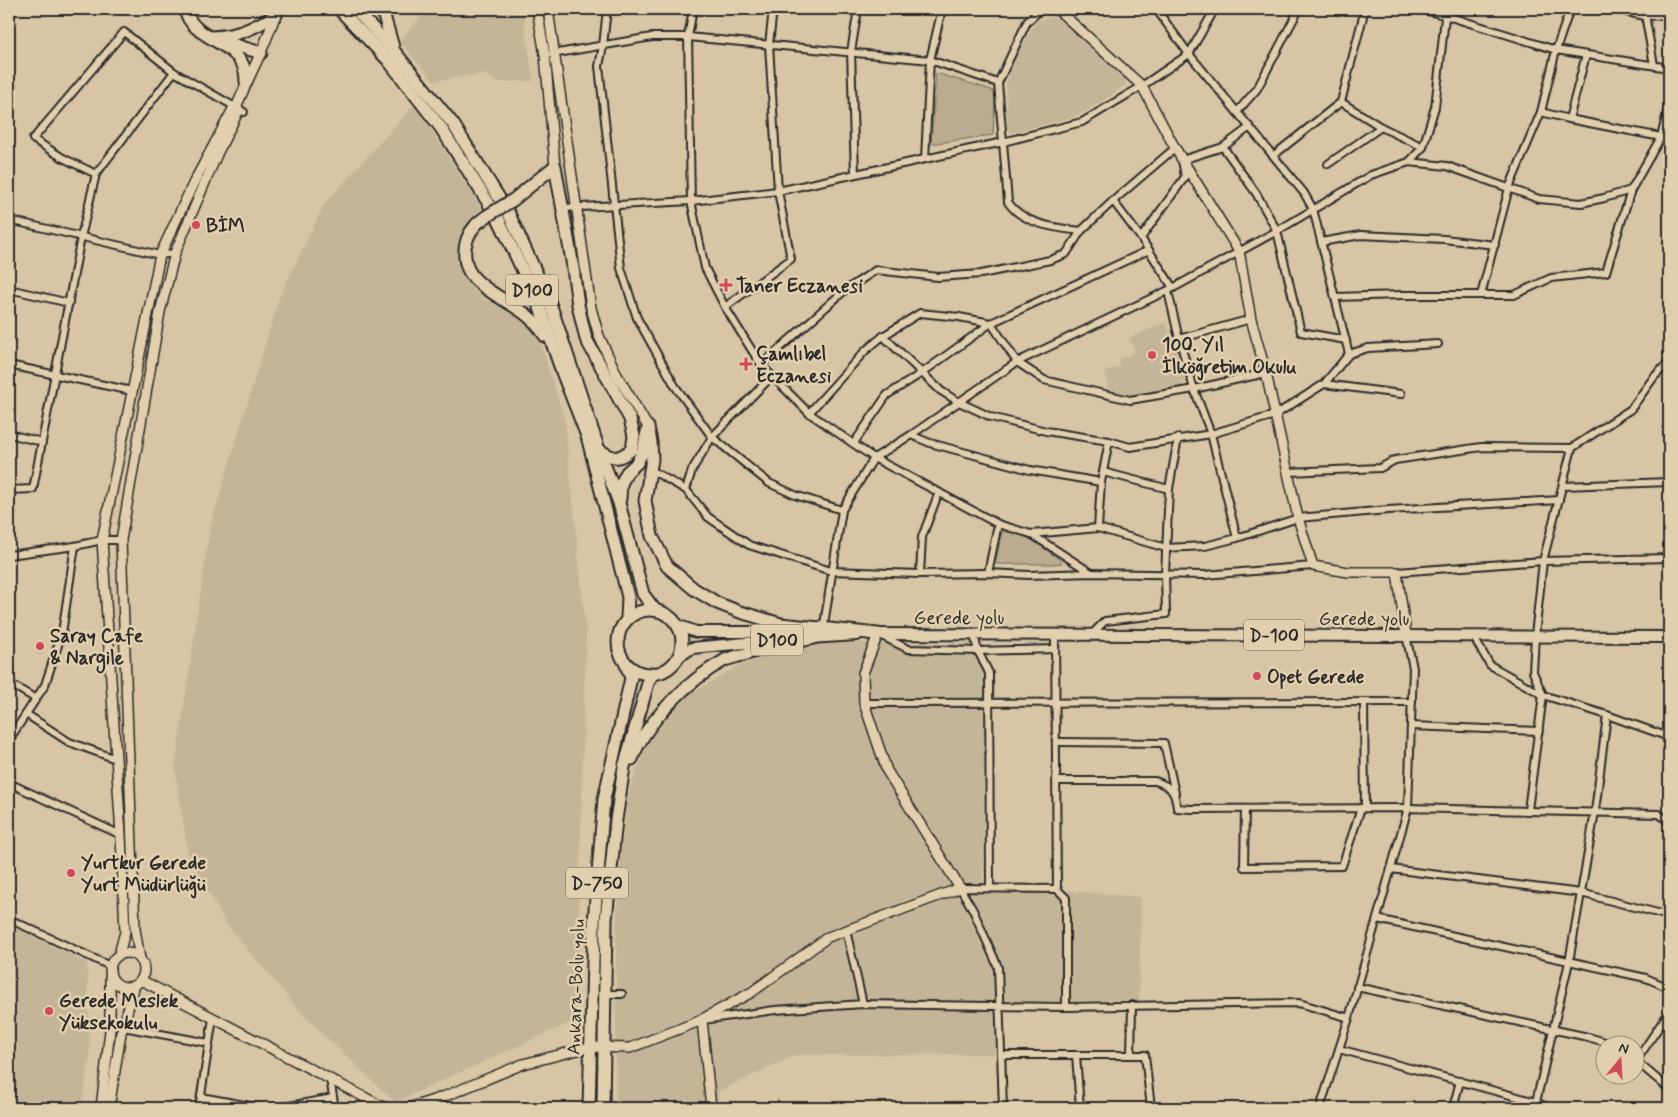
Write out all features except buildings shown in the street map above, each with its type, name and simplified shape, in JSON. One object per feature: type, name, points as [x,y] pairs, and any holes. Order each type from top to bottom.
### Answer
[{"type":"highway","points":[[185,9],[186,16],[194,27],[230,50],[242,63],[246,82]]},
{"type":"highway","name":"D100","points":[[339,9],[388,60],[441,128],[499,220],[539,305],[587,436],[628,597],[627,619],[621,627],[618,636],[620,654],[625,662]]},
{"type":"highway","name":"D100","points":[[355,9],[394,51],[453,124],[509,214],[550,303],[599,450],[619,503],[643,594],[655,610],[664,613],[677,625]]},
{"type":"highway","points":[[382,9],[394,51]]},
{"type":"highway","points":[[211,37],[226,36],[250,30],[276,12]]},
{"type":"highway","points":[[211,37],[261,53]]},
{"type":"highway","points":[[587,436],[573,422],[546,337],[539,325],[516,307],[476,281],[467,268],[464,256],[464,246],[474,226],[486,216],[513,200],[555,166],[578,306],[586,339],[630,419],[634,436],[632,449],[623,457],[612,458],[599,450]]},
{"type":"highway","points":[[648,427],[652,442],[651,470],[645,501],[652,536],[667,566],[694,589],[717,603],[740,612],[820,634]]},
{"type":"highway","points":[[619,503],[620,484],[627,472],[637,463],[648,427]]},
{"type":"highway","points":[[627,619],[640,612],[655,610]]},
{"type":"highway","points":[[677,625],[682,641],[678,657]]},
{"type":"highway","points":[[620,791],[638,744],[660,714],[690,685],[726,660],[820,634],[878,634]]},
{"type":"highway","name":"D100","points":[[653,674],[663,671],[672,665],[678,657]]},
{"type":"highway","points":[[625,662],[633,669],[653,674]]},
{"type":"highway","name":"Ankara-Bolu yolu","points":[[589,1108],[594,922],[604,799],[631,678],[625,662]]},
{"type":"highway","name":"Ankara-Bolu yolu","points":[[603,1108],[606,920],[620,791],[636,720],[648,683],[653,674]]},
{"type":"main road","name":"D100","points":[[677,625],[696,632],[820,634]]},
{"type":"main road","name":"D100","points":[[678,657],[692,648],[820,634]]},
{"type":"main road","name":"Gerede yolu","points":[[878,634],[1669,636]]},
{"type":"street","points":[[9,13],[12,9]]},
{"type":"street","points":[[537,9],[545,55],[555,166]]},
{"type":"street","points":[[548,9],[591,308],[599,336],[617,374],[648,427]]},
{"type":"street","points":[[608,9],[599,66],[621,268],[637,318],[676,386],[712,437],[769,483],[796,495],[842,510]]},
{"type":"street","points":[[693,9],[688,37],[691,201],[705,268],[725,307],[760,365],[809,413],[874,458],[998,524],[1031,534],[1092,573]]},
{"type":"street","points":[[725,307],[791,259],[778,191],[769,45],[773,9]]},
{"type":"street","points":[[855,174],[851,52],[858,9]]},
{"type":"street","points":[[925,158],[930,60],[942,9]]},
{"type":"street","points":[[1041,9],[1027,22],[998,82],[1008,202],[1014,211],[1029,219],[1052,228],[1081,231]]},
{"type":"street","points":[[1057,9],[1142,86],[1182,160],[1239,251],[1251,318],[1266,373],[1298,518],[1313,566]]},
{"type":"street","points":[[1156,9],[1189,54],[1304,193],[1313,209],[1349,354]]},
{"type":"street","points":[[563,208],[691,201],[778,191],[1003,142],[1082,122],[1142,86],[1189,54],[1215,9]]},
{"type":"street","points":[[1237,112],[1257,89],[1299,9]]},
{"type":"street","points":[[1274,155],[1341,102],[1365,9]]},
{"type":"street","points":[[1419,9],[1445,12],[1556,50],[1669,68]]},
{"type":"street","points":[[1482,295],[1509,188],[1541,112],[1556,50],[1570,9]]},
{"type":"street","points":[[1613,9],[1669,15]]},
{"type":"street","points":[[109,1108],[123,1028],[144,969],[140,959],[135,929],[121,540],[160,312],[175,253],[238,109],[246,82],[261,53],[276,12]]},
{"type":"street","points":[[1409,162],[1422,146],[1435,107],[1445,12]]},
{"type":"street","points":[[1644,12],[1654,65]]},
{"type":"street","points":[[96,174],[63,158],[33,139],[124,32],[174,72],[238,109]]},
{"type":"street","points":[[545,55],[652,37],[688,37],[930,60],[998,82]]},
{"type":"street","points":[[1569,119],[1586,55]]},
{"type":"street","points":[[9,490],[33,489],[81,237],[96,174],[174,72]]},
{"type":"street","points":[[1341,102],[1381,127],[1422,146]]},
{"type":"street","points":[[1335,297],[1514,295],[1551,278],[1606,272],[1631,190],[1661,137],[1669,105]]},
{"type":"street","points":[[101,1108],[110,1030],[110,966],[119,954],[124,932],[121,835],[102,540],[160,255],[194,182],[238,109]]},
{"type":"street","points":[[1541,112],[1661,137]]},
{"type":"street","points":[[1328,164],[1381,127]]},
{"type":"street","points":[[1182,160],[1223,147],[1250,128]]},
{"type":"street","points":[[1223,147],[1256,193],[1277,231],[1301,332],[1346,340]]},
{"type":"street","points":[[760,365],[844,291],[876,270],[938,277],[981,274],[1050,260],[1066,254],[1081,231],[1113,201],[1176,148]]},
{"type":"street","points":[[1141,238],[1185,177],[1182,160]]},
{"type":"street","points":[[820,634],[842,510],[874,458],[911,435],[1017,362],[1170,290],[1277,231],[1371,175],[1409,162],[1447,166],[1539,198],[1581,203],[1631,190]]},
{"type":"street","points":[[1113,201],[1149,250],[1170,290],[1179,339],[1194,389],[1211,434],[1237,538]]},
{"type":"street","points":[[9,220],[160,255],[175,253]]},
{"type":"street","points":[[1321,242],[1361,236],[1444,239],[1495,245]]},
{"type":"street","points":[[854,443],[887,394],[922,373],[991,322],[1149,250]]},
{"type":"street","points":[[9,289],[69,303]]},
{"type":"street","points":[[809,413],[865,351],[883,336],[920,314],[991,322],[1017,362],[1044,380],[1130,400],[1194,389],[1266,373]]},
{"type":"street","points":[[1179,339],[1251,318]]},
{"type":"street","points":[[883,336],[941,391],[991,417],[1046,431],[1109,441],[1130,447],[1211,434],[1275,415],[1324,384],[1349,354],[1368,348],[1438,344]]},
{"type":"street","points":[[1288,472],[1380,468],[1395,460],[1481,447],[1572,448],[1630,409],[1654,377],[1669,362]]},
{"type":"street","points":[[9,365],[132,391]]},
{"type":"street","points":[[686,490],[692,470],[712,437],[772,376]]},
{"type":"street","points":[[1324,384],[1401,394]]},
{"type":"street","points":[[9,434],[42,442]]},
{"type":"street","points":[[911,435],[930,443],[1030,470],[1101,482]]},
{"type":"street","points":[[1091,635],[1105,621],[1166,614],[1165,574],[1169,489],[1178,438]]},
{"type":"street","points":[[1098,528],[1102,472],[1109,441]]},
{"type":"street","points":[[1528,810],[1543,695],[1533,672],[1543,561],[1572,448]]},
{"type":"street","points":[[651,470],[686,490],[708,517],[749,545],[832,571],[920,574],[1092,573],[1205,575],[1313,566],[1348,572],[1397,572],[1543,561],[1669,558]]},
{"type":"street","points":[[1102,472],[1169,489]]},
{"type":"street","points":[[1563,486],[1669,482]]},
{"type":"street","points":[[920,574],[922,538],[939,492]]},
{"type":"street","points":[[1031,534],[1098,528],[1166,548],[1205,546],[1237,538],[1298,518],[1388,510],[1559,500]]},
{"type":"street","points":[[988,573],[998,524]]},
{"type":"street","points":[[9,555],[76,546],[102,540],[121,540]]},
{"type":"street","points":[[9,740],[45,685],[62,633],[76,546]]},
{"type":"street","points":[[1320,1108],[1349,1018],[1408,808],[1413,668],[1397,572]]},
{"type":"street","points":[[1003,1108],[998,967],[973,910],[887,771],[864,703],[863,672],[878,634],[908,650],[1056,649]]},
{"type":"street","points":[[974,635],[978,651],[989,673],[990,888]]},
{"type":"street","points":[[1054,635],[1056,649],[1058,890]]},
{"type":"street","points":[[1473,636],[1490,665],[1543,695],[1669,737]]},
{"type":"street","points":[[9,683],[36,699]]},
{"type":"street","points":[[1245,809],[1244,867],[1342,866],[1363,808],[1364,702]]},
{"type":"street","points":[[864,703],[1412,702]]},
{"type":"street","points":[[26,714],[68,742],[116,759]]},
{"type":"street","points":[[1536,1102],[1569,962],[1595,812],[1607,715]]},
{"type":"street","points":[[1411,726],[1539,730]]},
{"type":"street","points":[[1057,742],[1164,743],[1177,808],[1528,810],[1659,814],[1669,822]]},
{"type":"street","points":[[1057,781],[1155,780],[1167,786],[1175,794]]},
{"type":"street","points":[[9,783],[121,835]]},
{"type":"street","points":[[1391,869],[1581,893],[1669,916]]},
{"type":"street","points":[[409,1108],[443,1098],[523,1064],[590,1047],[630,1048],[702,1020],[752,992],[828,937],[960,888],[1058,890],[1066,898],[1066,1007]]},
{"type":"street","points":[[9,919],[110,966]]},
{"type":"street","points":[[1377,919],[1646,978],[1669,988]]},
{"type":"street","points":[[846,930],[864,1004]]},
{"type":"street","points":[[119,954],[131,953],[140,959]]},
{"type":"street","points":[[110,977],[114,982],[124,987],[138,982],[213,1018],[385,1108]]},
{"type":"street","points":[[1357,987],[1596,1039]]},
{"type":"street","points":[[604,994],[622,994]]},
{"type":"street","points":[[702,1020],[775,1010],[864,1004],[1066,1007],[1299,1003],[1349,1018]]},
{"type":"street","points":[[1132,1005],[1132,1055]]},
{"type":"street","points":[[1646,1046],[1669,1012]]},
{"type":"street","points":[[199,1108],[213,1018]]},
{"type":"street","points":[[702,1020],[711,1108]]},
{"type":"street","points":[[123,1028],[209,1043]]},
{"type":"street","points":[[1339,1049],[1536,1102],[1549,1108]]},
{"type":"street","points":[[1002,1055],[1145,1055],[1151,1108]]},
{"type":"street","points":[[1076,1055],[1080,1108]]},
{"type":"street","points":[[1646,1069],[1669,1089]]},
{"type":"street","points":[[330,1079],[335,1108]]},
{"type":"street","points":[[1452,1108],[1460,1081]]},
{"type":"street","points":[[201,1097],[262,1108]]},
{"type":"street","points":[[278,1108],[333,1098]]},
{"type":"shaded area","points":[[428,9],[523,9],[533,81],[495,82],[484,74],[434,81],[399,41]]},
{"type":"shaded area","points":[[1054,16],[1126,77],[1125,85],[1100,103],[1075,117],[1010,133],[1007,127],[1006,84],[1017,55],[1036,21]]},
{"type":"shaded area","points":[[936,73],[992,90],[995,96],[993,135],[931,144]]},
{"type":"shaded area","points":[[415,104],[483,211],[471,218],[462,231],[458,243],[458,256],[462,277],[481,297],[519,318],[538,335],[565,421],[586,631],[576,1020],[395,1102],[303,1015],[226,924],[188,853],[175,768],[210,527],[279,298],[324,204]]},
{"type":"shaded area","name":"100. Yıl İlköğretim Okulu","points":[[1166,322],[1186,381],[1179,389],[1126,396],[1109,392],[1105,372],[1120,366],[1119,359],[1135,352],[1129,338]]},
{"type":"shaded area","points":[[1002,532],[1010,532],[1026,537],[1040,545],[1062,563],[995,564]]},
{"type":"shaded area","points":[[827,643],[970,643],[985,675],[983,884],[1141,897],[1139,1000],[996,1002],[995,1054],[796,1055],[719,1091],[717,1108],[616,1108],[616,938],[620,859],[629,791],[649,739],[687,696],[738,666],[793,647]]},
{"type":"shaded area","name":"Gerede Meslek Yüksekokulu","points":[[13,927],[87,963],[90,1059],[81,1108],[9,1108],[9,940]]},
{"type":"place","name":"BİM","points":[[196,225]]},
{"type":"place","name":"Taner Eczanesi","points":[[726,285]]},
{"type":"place","name":"100. Yıl İlköğretim Okulu","points":[[1152,355]]},
{"type":"place","name":"Çamlıbel Eczanesi","points":[[746,364]]},
{"type":"place","name":"Saray Cafe & Nargile","points":[[40,646]]},
{"type":"place","name":"Opet Gerede","points":[[1257,676]]},
{"type":"place","name":"Yurtkur Gerede Yurt Müdürlüğü","points":[[71,873]]},
{"type":"place","name":"Gerede Meslek Yüksekokulu","points":[[49,1011]]}]
